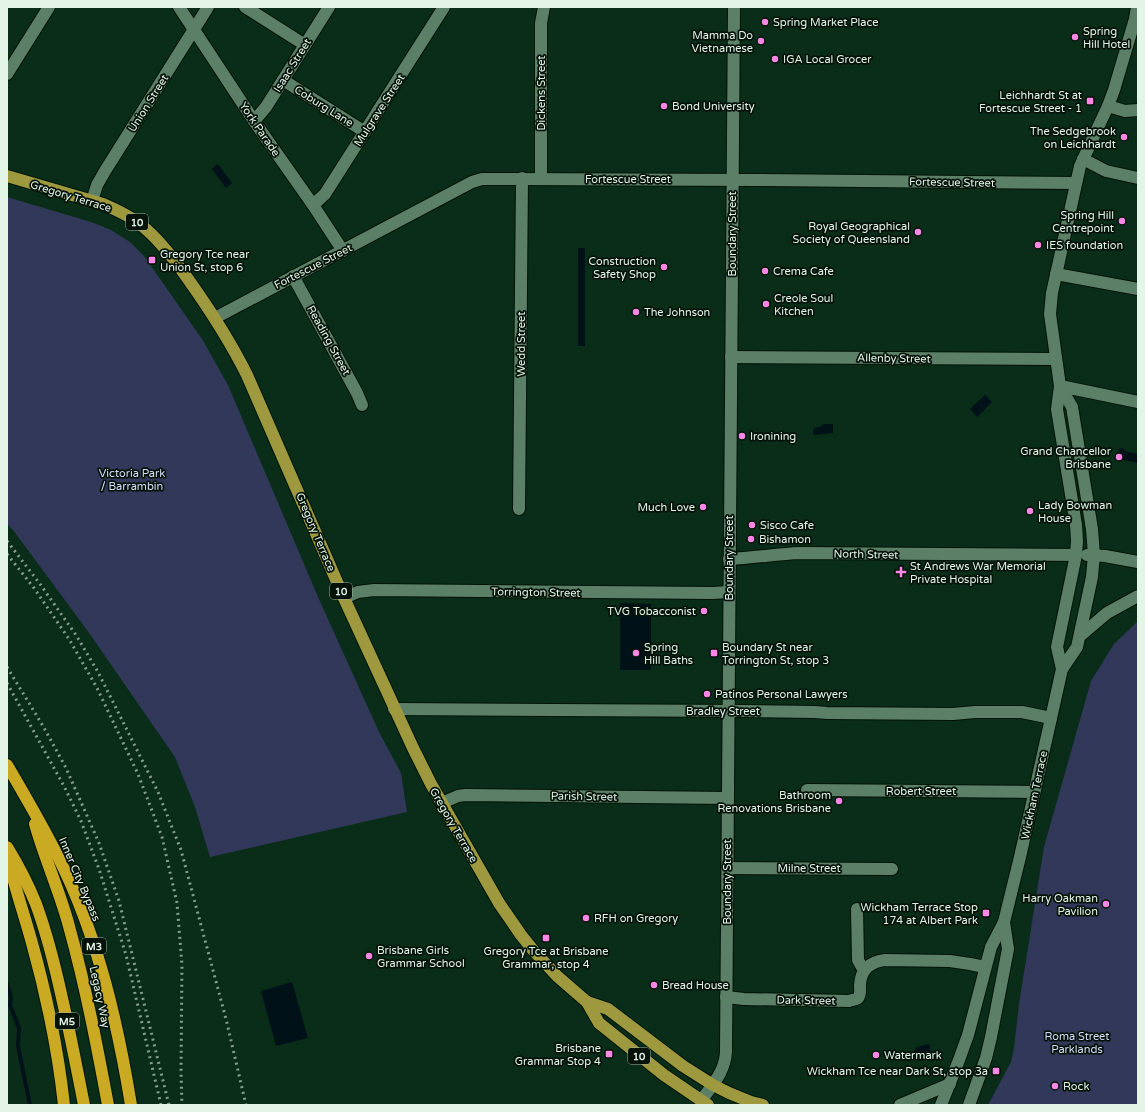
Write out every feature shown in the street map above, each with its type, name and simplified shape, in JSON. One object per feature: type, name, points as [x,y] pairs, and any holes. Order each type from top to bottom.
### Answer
[{"type":"highway","name":"Inner City Bypass","points":[[7,765],[45,831],[64,870],[88,928],[110,1001],[130,1105]]},
{"type":"highway","name":"Legacy Way","points":[[29,805],[70,930],[85,987],[108,1105]]},
{"type":"highway","name":"M5","points":[[7,847],[22,872],[48,940],[67,1019],[84,1105]]},
{"type":"highway","points":[[7,854],[44,990],[62,1081],[64,1105]]},
{"type":"main road","name":"Gregory Terrace","points":[[7,176],[92,201],[125,214],[148,230],[172,258],[215,318],[238,357],[256,394],[344,598],[394,709],[442,803],[499,903],[533,950],[557,976],[587,1002],[599,1023],[664,1075],[704,1103]]},
{"type":"main road","name":"Gregory Terrace","points":[[587,1002],[608,1009],[683,1066],[713,1085],[751,1102],[763,1105]]},
{"type":"street","points":[[7,74],[49,7]]},
{"type":"street","name":"York Parade","points":[[179,7],[254,121],[313,205],[343,251]]},
{"type":"street","name":"Union Street","points":[[92,201],[97,185],[102,176],[208,7]]},
{"type":"street","points":[[245,7],[305,45]]},
{"type":"street","name":"Isaac Street","points":[[254,121],[266,107],[329,7]]},
{"type":"street","name":"Dickens Street","points":[[541,179],[541,23],[544,7]]},
{"type":"street","name":"Boundary Street","points":[[704,1103],[724,1066],[726,1058],[734,7]]},
{"type":"street","points":[[1137,7],[1135,19],[1108,106],[1080,166],[1056,274],[1050,309],[1060,386],[1138,402]]},
{"type":"street","name":"Mulgrave Street","points":[[313,205],[325,194],[443,10]]},
{"type":"street","name":"Coburg Lane","points":[[283,80],[365,132]]},
{"type":"street","points":[[1108,106],[1125,111],[1138,110]]},
{"type":"street","points":[[1083,159],[1106,171],[1138,178]]},
{"type":"street","name":"Fortescue Street","points":[[215,318],[472,182],[487,179],[522,178],[1076,183]]},
{"type":"street","name":"Wedd Street","points":[[519,509],[522,178]]},
{"type":"street","points":[[1056,274],[1138,289]]},
{"type":"street","name":"Reading Street","points":[[293,276],[357,393],[362,405]]},
{"type":"street","name":"Allenby Street","points":[[731,357],[1056,359]]},
{"type":"street","name":"Wickham Terrace","points":[[1060,386],[1057,409],[1077,534],[1076,555],[1056,647],[1062,668]]},
{"type":"street","name":"Wickham Terrace","points":[[941,1105],[968,1035],[991,946],[1004,922],[1020,858],[1062,668],[1077,647],[1092,577],[1094,555],[1092,530],[1072,407],[1060,386]]},
{"type":"street","name":"North Street","points":[[729,559],[800,553],[1076,555]]},
{"type":"street","points":[[1076,555],[1105,556],[1138,562]]},
{"type":"street","name":"Torrington Street","points":[[344,598],[358,592],[374,590],[729,592]]},
{"type":"street","points":[[1080,636],[1107,613],[1138,596]]},
{"type":"street","name":"Bradley Street","points":[[394,709],[954,714],[975,712],[1022,712],[1051,718]]},
{"type":"street","name":"Robert Street","points":[[807,790],[1034,792]]},
{"type":"street","name":"Parish Street","points":[[442,803],[458,796],[465,795],[728,798]]},
{"type":"street","name":"Milne Street","points":[[727,868],[892,869]]},
{"type":"street","points":[[857,909],[858,960],[864,971],[872,963],[885,960],[950,961],[986,967]]},
{"type":"street","name":"Wickham Terrace","points":[[972,1102],[992,1037],[1008,950],[1004,922]]},
{"type":"street","name":"Dark Street","points":[[726,997],[744,999],[855,1000],[860,994],[860,981],[864,971]]},
{"type":"street","points":[[900,1105],[950,1084]]},
{"type":"green space","name":"Victoria Park / Barrambin","points":[[7,197],[91,222],[111,230],[130,242],[144,256],[202,339],[228,385],[318,597],[380,734],[401,773],[407,812],[210,857],[195,807],[175,757],[87,630],[7,524]]},
{"type":"green space","name":"Roma Street Parklands","points":[[1138,621],[1138,1105],[988,1105],[1011,1062],[1044,847],[1091,681],[1114,644]]},
{"type":"shaded area","points":[[218,164],[232,183],[226,188],[212,169]]},
{"type":"shaded area","points":[[578,248],[585,248],[585,346],[578,346]]},
{"type":"shaded area","points":[[985,395],[992,402],[977,417],[970,409]]},
{"type":"shaded area","points":[[824,424],[833,424],[833,433],[814,435],[814,428],[820,427]]},
{"type":"shaded area","points":[[1123,448],[1125,451],[1138,454],[1138,463],[1118,459],[1119,449]]},
{"type":"shaded area","name":"Spring Hill Baths","points":[[620,603],[651,604],[651,670],[620,670]]},
{"type":"shaded area","points":[[292,982],[308,1038],[276,1046],[261,991]]},
{"type":"shaded area","points":[[929,1044],[931,1052],[920,1061],[915,1059],[915,1048]]},
{"type":"waterway","points":[[7,984],[11,997],[10,1005],[19,1028],[18,1046],[30,1105]]},
{"type":"railway","points":[[7,541],[76,635],[98,672],[158,792],[181,850],[226,1019],[246,1105]]},
{"type":"railway","points":[[7,554],[34,588],[69,639],[97,688],[138,774],[162,837],[177,903],[182,965],[182,1105]]},
{"type":"railway","points":[[7,667],[43,726],[66,768],[99,843],[119,901],[169,1105]]},
{"type":"railway","points":[[7,683],[65,788],[81,821],[99,869],[126,955],[161,1105]]},
{"type":"place","name":"Spring Market Place","points":[[765,22]]},
{"type":"place","name":"Spring Hill Hotel","points":[[1075,37]]},
{"type":"place","name":"Mamma Do Vietnamese","points":[[761,41]]},
{"type":"place","name":"IGA Local Grocer","points":[[775,59]]},
{"type":"place","name":"Leichhardt St at Fortescue Street - 1","points":[[1090,101]]},
{"type":"place","name":"Bond University","points":[[664,106]]},
{"type":"place","name":"The Sedgebrook on Leichhardt","points":[[1124,137]]},
{"type":"place","name":"Spring Hill Centrepoint","points":[[1122,221]]},
{"type":"place","name":"Royal Geographical Society of Queensland","points":[[918,232]]},
{"type":"place","name":"IES foundation","points":[[1038,245]]},
{"type":"place","name":"Gregory Tce near Union St, stop 6","points":[[152,260]]},
{"type":"place","name":"Construction Safety Shop","points":[[664,267]]},
{"type":"place","name":"Crema Cafe","points":[[765,271]]},
{"type":"place","name":"Creole Soul Kitchen","points":[[766,304]]},
{"type":"place","name":"The Johnson","points":[[636,312]]},
{"type":"place","name":"Ironining","points":[[742,436]]},
{"type":"place","name":"Grand Chancellor Brisbane","points":[[1119,457]]},
{"type":"place","name":"Much Love","points":[[703,507]]},
{"type":"place","name":"Lady Bowman House","points":[[1030,511]]},
{"type":"place","name":"Sisco Cafe","points":[[752,525]]},
{"type":"place","name":"Bishamon","points":[[751,539]]},
{"type":"place","name":"St Andrews War Memorial Private Hospital","points":[[901,572]]},
{"type":"place","name":"TVG Tobacconist","points":[[704,611]]},
{"type":"place","name":"Spring Hill Baths","points":[[636,653]]},
{"type":"place","name":"Boundary St near Torrington St, stop 3","points":[[714,653]]},
{"type":"place","name":"Patinos Personal Lawyers","points":[[707,694]]},
{"type":"place","name":"Bathroom Renovations Brisbane","points":[[839,801]]},
{"type":"place","name":"Harry Oakman Pavilion","points":[[1106,904]]},
{"type":"place","name":"Wickham Terrace Stop 174 at Albert Park","points":[[986,913]]},
{"type":"place","name":"RFH on Gregory","points":[[586,918]]},
{"type":"place","name":"Gregory Tce at Brisbane Grammar, stop 4","points":[[546,938]]},
{"type":"place","name":"Brisbane Girls Grammar School","points":[[369,956]]},
{"type":"place","name":"Bread House","points":[[654,985]]},
{"type":"place","name":"Brisbane Grammar Stop 4","points":[[609,1054]]},
{"type":"place","name":"Watermark","points":[[876,1055]]},
{"type":"place","name":"Wickham Tce near Dark St, stop 3a","points":[[996,1071]]},
{"type":"place","name":"Rock","points":[[1055,1086]]}]
